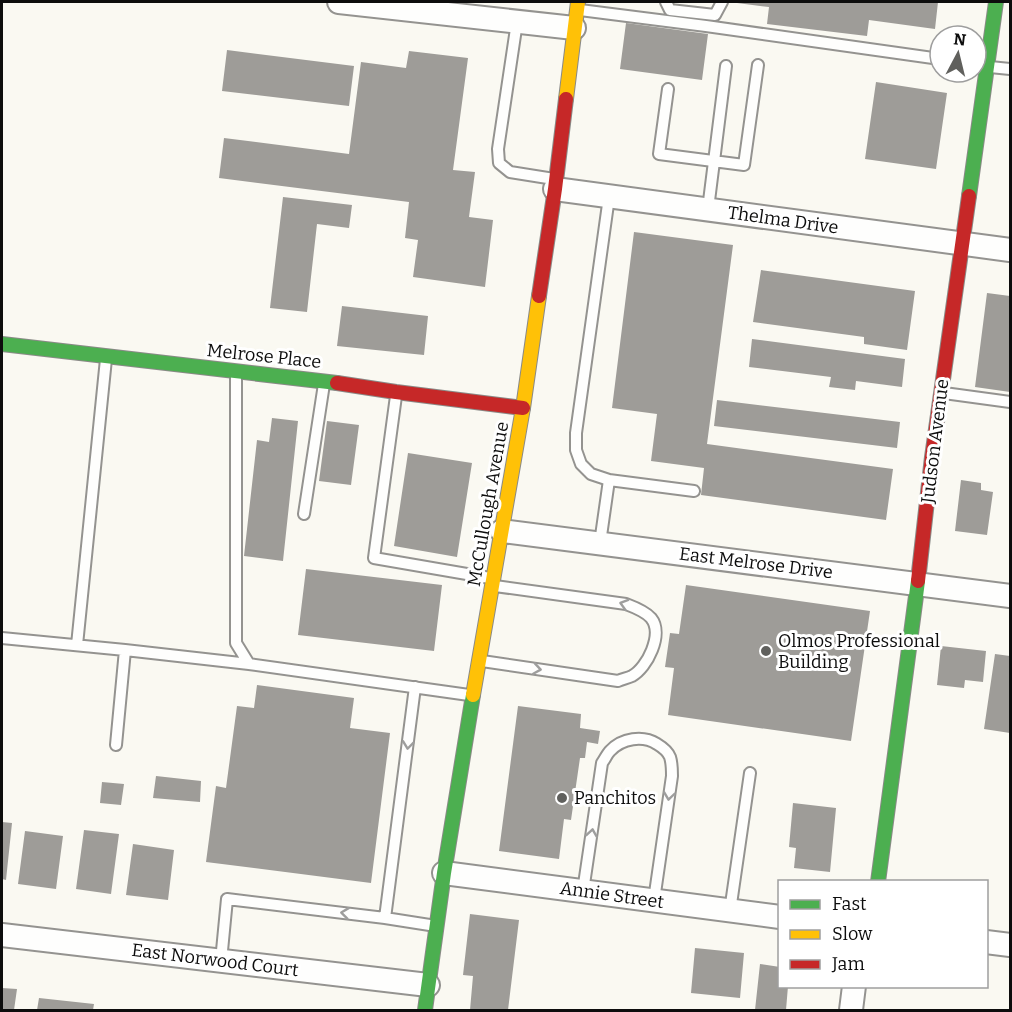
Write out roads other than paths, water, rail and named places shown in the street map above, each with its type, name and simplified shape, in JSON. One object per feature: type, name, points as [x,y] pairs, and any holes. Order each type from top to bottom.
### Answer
[{"type":"street","points":[[339,2],[406,5],[517,22],[576,13]]},
{"type":"street","name":"Judson Avenue","points":[[988,38],[996,2]]},
{"type":"street","name":"McCullough Avenue","points":[[424,1011],[473,695],[523,408],[556,184],[576,13]]},
{"type":"street","name":"Judson Avenue","points":[[878,880],[918,584],[932,457],[963,244],[980,84]]},
{"type":"street","name":"Thelma Drive","points":[[556,184],[609,196],[1011,250]]},
{"type":"street","name":"Melrose Place","points":[[2,344],[324,381],[523,408]]},
{"type":"street","name":"East Melrose Drive","points":[[502,531],[1011,596]]},
{"type":"street","name":"Annie Street","points":[[444,873],[778,917]]},
{"type":"street","name":"East Norwood Court","points":[[2,935],[428,985]]},
{"type":"street","points":[[988,942],[1011,945]]},
{"type":"street","points":[[851,1011],[854,988]]},
{"type":"lane","points":[[666,2],[670,10],[715,15],[722,2]]},
{"type":"lane","points":[[576,13],[706,26],[928,57]]},
{"type":"lane","points":[[706,26],[708,14]]},
{"type":"lane","points":[[517,22],[498,149],[499,163],[510,172],[556,184]]},
{"type":"lane","points":[[668,89],[659,154],[744,165],[758,65]]},
{"type":"lane","points":[[708,209],[726,66]]},
{"type":"lane","points":[[988,66],[1011,69]]},
{"type":"lane","points":[[609,196],[576,433],[576,450],[581,464],[591,474],[609,480],[694,491]]},
{"type":"lane","points":[[77,645],[107,356]]},
{"type":"lane","points":[[236,371],[236,643],[249,664]]},
{"type":"lane","points":[[304,514],[324,381]]},
{"type":"lane","points":[[396,392],[374,558],[492,582],[626,604],[652,619],[656,632],[647,661],[633,676],[618,681],[479,660]]},
{"type":"lane","points":[[941,393],[1011,402]]},
{"type":"lane","points":[[600,543],[609,480]]},
{"type":"lane","points":[[2,638],[249,664],[473,695]]},
{"type":"lane","points":[[116,745],[125,650]]},
{"type":"lane","points":[[385,918],[415,687]]},
{"type":"lane","points":[[583,891],[603,763],[608,752],[617,745],[640,738],[662,747],[670,755],[672,766],[654,900]]},
{"type":"lane","points":[[730,911],[750,773]]},
{"type":"lane","points":[[221,961],[227,899],[436,926]]},
{"type":"place","name":"Olmos Professional Building","points":[[766,651]]},
{"type":"place","name":"Panchitos","points":[[562,798]]}]
